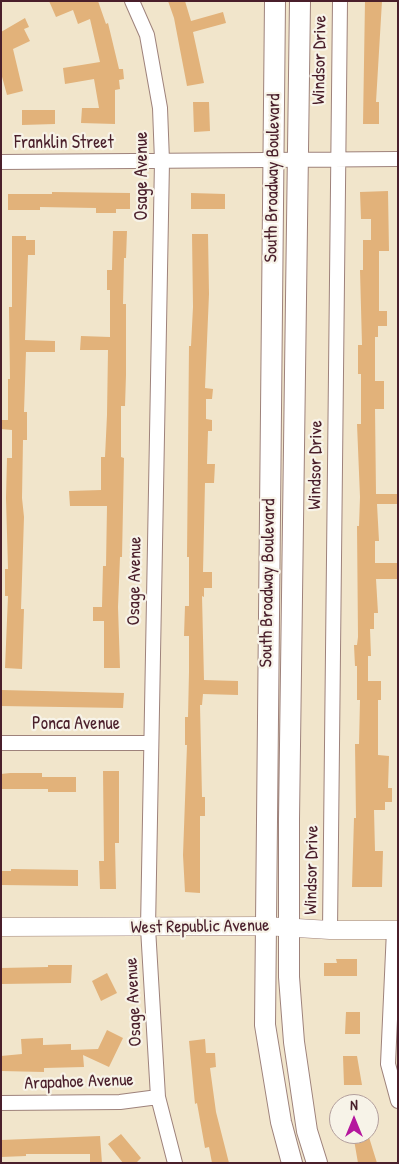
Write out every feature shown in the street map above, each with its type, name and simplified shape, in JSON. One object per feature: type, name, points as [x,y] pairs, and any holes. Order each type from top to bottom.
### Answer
[{"type":"main road","name":"South Broadway Boulevard","points":[[275,1],[264,926],[265,1025],[281,1122],[292,1163]]},
{"type":"main road","name":"South Broadway Boulevard","points":[[300,1],[289,977],[294,1042],[307,1130],[317,1163]]},
{"type":"street","name":"Osage Avenue","points":[[132,1],[147,35],[160,108],[162,161],[148,928],[158,1097],[175,1163]]},
{"type":"street","name":"Windsor Drive","points":[[330,930],[340,1]]},
{"type":"street","name":"Franklin Street","points":[[1,162],[398,159]]},
{"type":"street","name":"Ponca Avenue","points":[[1,743],[150,743]]},
{"type":"street","name":"West Republic Avenue","points":[[1,927],[148,928],[289,926],[330,930],[396,930]]},
{"type":"street","points":[[396,930],[388,1064],[398,1101]]},
{"type":"street","name":"Arapahoe Avenue","points":[[1,1103],[120,1102],[158,1097]]},
{"type":"building","points":[[49,1],[98,1],[106,24],[108,23],[119,69],[123,69],[124,79],[119,80],[120,89],[115,90],[115,124],[81,123],[82,108],[99,108],[94,79],[65,84],[63,68],[100,62],[90,19],[78,24],[73,10],[56,17]]},
{"type":"building","points":[[168,1],[185,1],[191,21],[223,12],[226,23],[193,32],[204,83],[187,86],[174,18]]},
{"type":"building","points":[[365,1],[382,1],[376,102],[379,102],[379,124],[363,124]]},
{"type":"building","points":[[25,18],[29,27],[24,29],[30,41],[13,49],[23,91],[7,95],[1,73],[1,32]]},
{"type":"building","points":[[193,102],[209,102],[210,131],[194,132]]},
{"type":"building","points":[[22,110],[55,110],[55,124],[22,125]]},
{"type":"building","points":[[388,191],[389,251],[379,251],[379,311],[387,311],[387,326],[378,326],[378,337],[375,337],[375,381],[384,381],[384,409],[375,409],[376,494],[398,494],[398,504],[377,504],[379,541],[375,541],[375,563],[398,563],[398,579],[376,579],[378,613],[374,613],[374,629],[370,629],[371,656],[368,656],[368,681],[381,681],[381,700],[378,700],[378,755],[389,756],[388,788],[392,788],[392,802],[385,802],[385,810],[374,810],[375,851],[383,851],[382,887],[352,887],[354,818],[356,818],[355,744],[359,744],[360,700],[357,700],[357,666],[355,666],[354,645],[357,645],[358,637],[357,526],[359,526],[360,497],[357,424],[361,424],[361,374],[358,374],[358,345],[362,345],[360,270],[363,270],[363,240],[371,240],[371,219],[361,219],[360,192]]},
{"type":"building","points":[[52,192],[130,193],[130,209],[116,209],[116,213],[96,213],[96,208],[40,207],[40,210],[8,210],[8,194],[52,194]]},
{"type":"building","points":[[191,193],[225,194],[225,209],[191,209]]},
{"type":"building","points":[[113,231],[127,231],[126,258],[124,258],[123,304],[126,304],[125,406],[121,406],[121,457],[124,458],[122,557],[120,557],[118,607],[120,668],[104,668],[104,621],[93,621],[93,607],[102,607],[103,566],[106,566],[107,506],[70,506],[69,491],[101,490],[101,457],[105,457],[108,350],[80,350],[81,336],[110,337],[110,290],[107,290],[107,270],[112,270]]},
{"type":"building","points":[[192,234],[208,234],[209,294],[205,388],[213,389],[212,399],[206,399],[206,419],[212,420],[212,431],[208,431],[207,464],[215,464],[214,483],[205,483],[203,572],[212,572],[212,588],[204,588],[204,597],[202,596],[204,680],[238,681],[238,695],[203,694],[202,705],[200,705],[202,797],[205,797],[205,816],[200,816],[200,893],[185,892],[183,855],[187,745],[185,745],[185,717],[188,717],[189,672],[189,636],[184,636],[185,606],[189,606],[189,557],[187,557],[189,346],[191,346],[193,307]]},
{"type":"building","points":[[12,236],[26,236],[26,240],[35,240],[35,255],[28,255],[25,340],[55,341],[55,352],[26,352],[24,412],[27,412],[27,440],[23,440],[22,498],[24,517],[21,609],[24,609],[22,669],[5,668],[8,596],[5,596],[5,569],[8,569],[7,458],[12,458],[12,430],[1,429],[1,420],[8,420],[8,379],[10,379],[9,307],[12,307]]},
{"type":"building","points":[[1,690],[124,693],[123,708],[1,706]]},
{"type":"building","points":[[103,771],[119,771],[119,843],[115,843],[116,889],[100,889],[99,861],[104,861]]},
{"type":"building","points":[[42,773],[42,777],[76,777],[76,792],[48,792],[48,789],[1,789],[1,774]]},
{"type":"building","points":[[11,869],[78,870],[78,886],[1,885],[1,871],[11,871]]},
{"type":"building","points":[[336,959],[357,959],[357,976],[324,976],[324,963],[337,963]]},
{"type":"building","points":[[48,965],[72,965],[71,983],[1,984],[1,968],[48,967]]},
{"type":"building","points":[[107,973],[117,993],[101,1001],[92,981]]},
{"type":"building","points":[[346,1012],[360,1012],[360,1034],[345,1034]]},
{"type":"building","points":[[107,1030],[123,1038],[109,1067],[83,1055],[84,1067],[44,1068],[44,1072],[1,1071],[1,1056],[22,1054],[21,1039],[43,1038],[43,1045],[71,1044],[71,1050],[98,1049]]},
{"type":"building","points":[[205,1039],[206,1053],[215,1053],[216,1067],[210,1068],[216,1112],[229,1163],[212,1163],[209,1147],[205,1148],[197,1103],[195,1104],[189,1041]]},
{"type":"building","points":[[343,1056],[357,1056],[362,1085],[344,1085]]},
{"type":"building","points":[[121,1134],[141,1158],[136,1163],[123,1163],[108,1144]]},
{"type":"building","points":[[100,1136],[102,1163],[90,1163],[90,1154],[26,1154],[26,1156],[1,1157],[1,1140]]},
{"type":"building","points":[[355,1144],[371,1144],[377,1163],[358,1163]]}]
